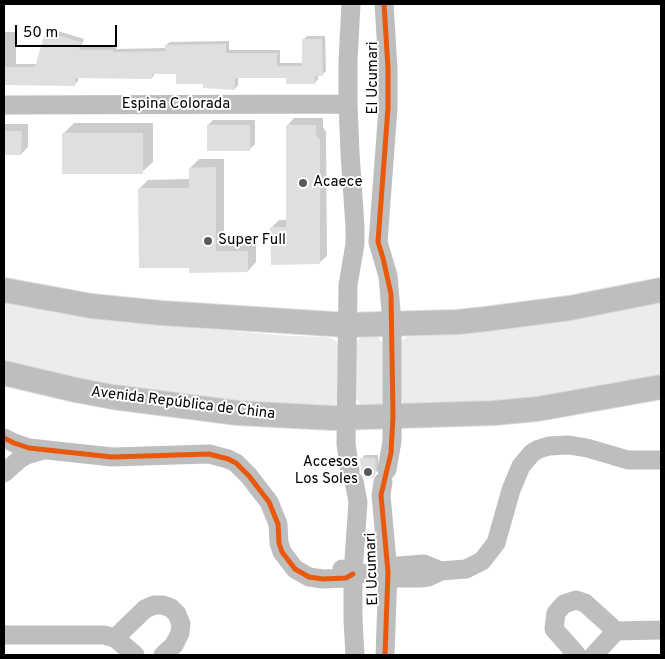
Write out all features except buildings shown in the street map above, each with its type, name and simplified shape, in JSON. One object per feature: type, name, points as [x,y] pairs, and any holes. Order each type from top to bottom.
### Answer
[{"type":"main road","points":[[4,290],[91,306],[347,325],[486,320],[570,308],[661,290]]},
{"type":"main road","name":"Avenida República de China","points":[[4,373],[85,392],[238,414],[347,417],[460,415],[529,410],[661,386]]},
{"type":"street","name":"El Ucumari","points":[[351,4],[348,104],[355,244],[348,285],[346,444],[358,502],[353,574],[355,655]]},
{"type":"street","name":"El Ucumari","points":[[384,4],[388,68],[388,108],[383,152],[383,182],[378,242],[391,294],[393,416],[392,441],[381,495],[388,572],[386,655]]},
{"type":"street","name":"Espina Colorada","points":[[4,105],[348,104]]},
{"type":"street","points":[[355,244],[378,242]]},
{"type":"street","points":[[4,438],[14,443],[43,450],[112,457],[209,454],[228,459],[236,463],[250,476],[269,502],[278,524],[279,543],[286,559],[291,565],[311,569],[346,570],[353,574],[388,572],[398,566],[424,564],[441,571],[456,570],[474,566],[482,561],[490,553],[499,536],[511,490],[521,466],[532,453],[539,449],[549,446],[569,445],[587,448],[628,460],[661,460]]},
{"type":"street","points":[[4,447],[4,465]]},
{"type":"street","points":[[4,473],[21,458],[43,450]]},
{"type":"street","points":[[577,655],[554,629],[556,613],[564,604],[576,600],[586,603],[616,631],[661,630]]},
{"type":"street","points":[[116,638],[145,609],[154,606],[172,608],[181,624],[180,633],[174,645],[163,655]]},
{"type":"street","points":[[594,655],[616,631]]},
{"type":"street","points":[[4,635],[104,635],[116,638],[134,655]]},
{"type":"shaded area","points":[[4,296],[171,326],[333,339],[338,343],[340,350],[339,400],[331,407],[171,399],[4,367]]},
{"type":"shaded area","points":[[661,300],[661,375],[586,390],[545,402],[404,404],[401,397],[401,341],[408,336],[435,334]]},
{"type":"shaded area","points":[[368,336],[378,337],[384,345],[386,398],[379,407],[362,406],[355,397],[356,343],[360,338]]},
{"type":"cycle path","points":[[384,4],[388,68],[388,108],[378,242],[391,294],[393,416],[391,453],[381,495],[388,572],[385,655]]},
{"type":"cycle path","points":[[4,438],[29,448],[112,457],[209,454],[228,459],[236,463],[249,476],[269,502],[278,524],[279,543],[282,552],[295,569],[309,577],[323,579],[346,578],[353,574]]},
{"type":"place","name":"Acaece","points":[[303,183]]},
{"type":"place","name":"Super Full","points":[[208,241]]},
{"type":"place","name":"Accesos Los Soles","points":[[368,472]]}]
